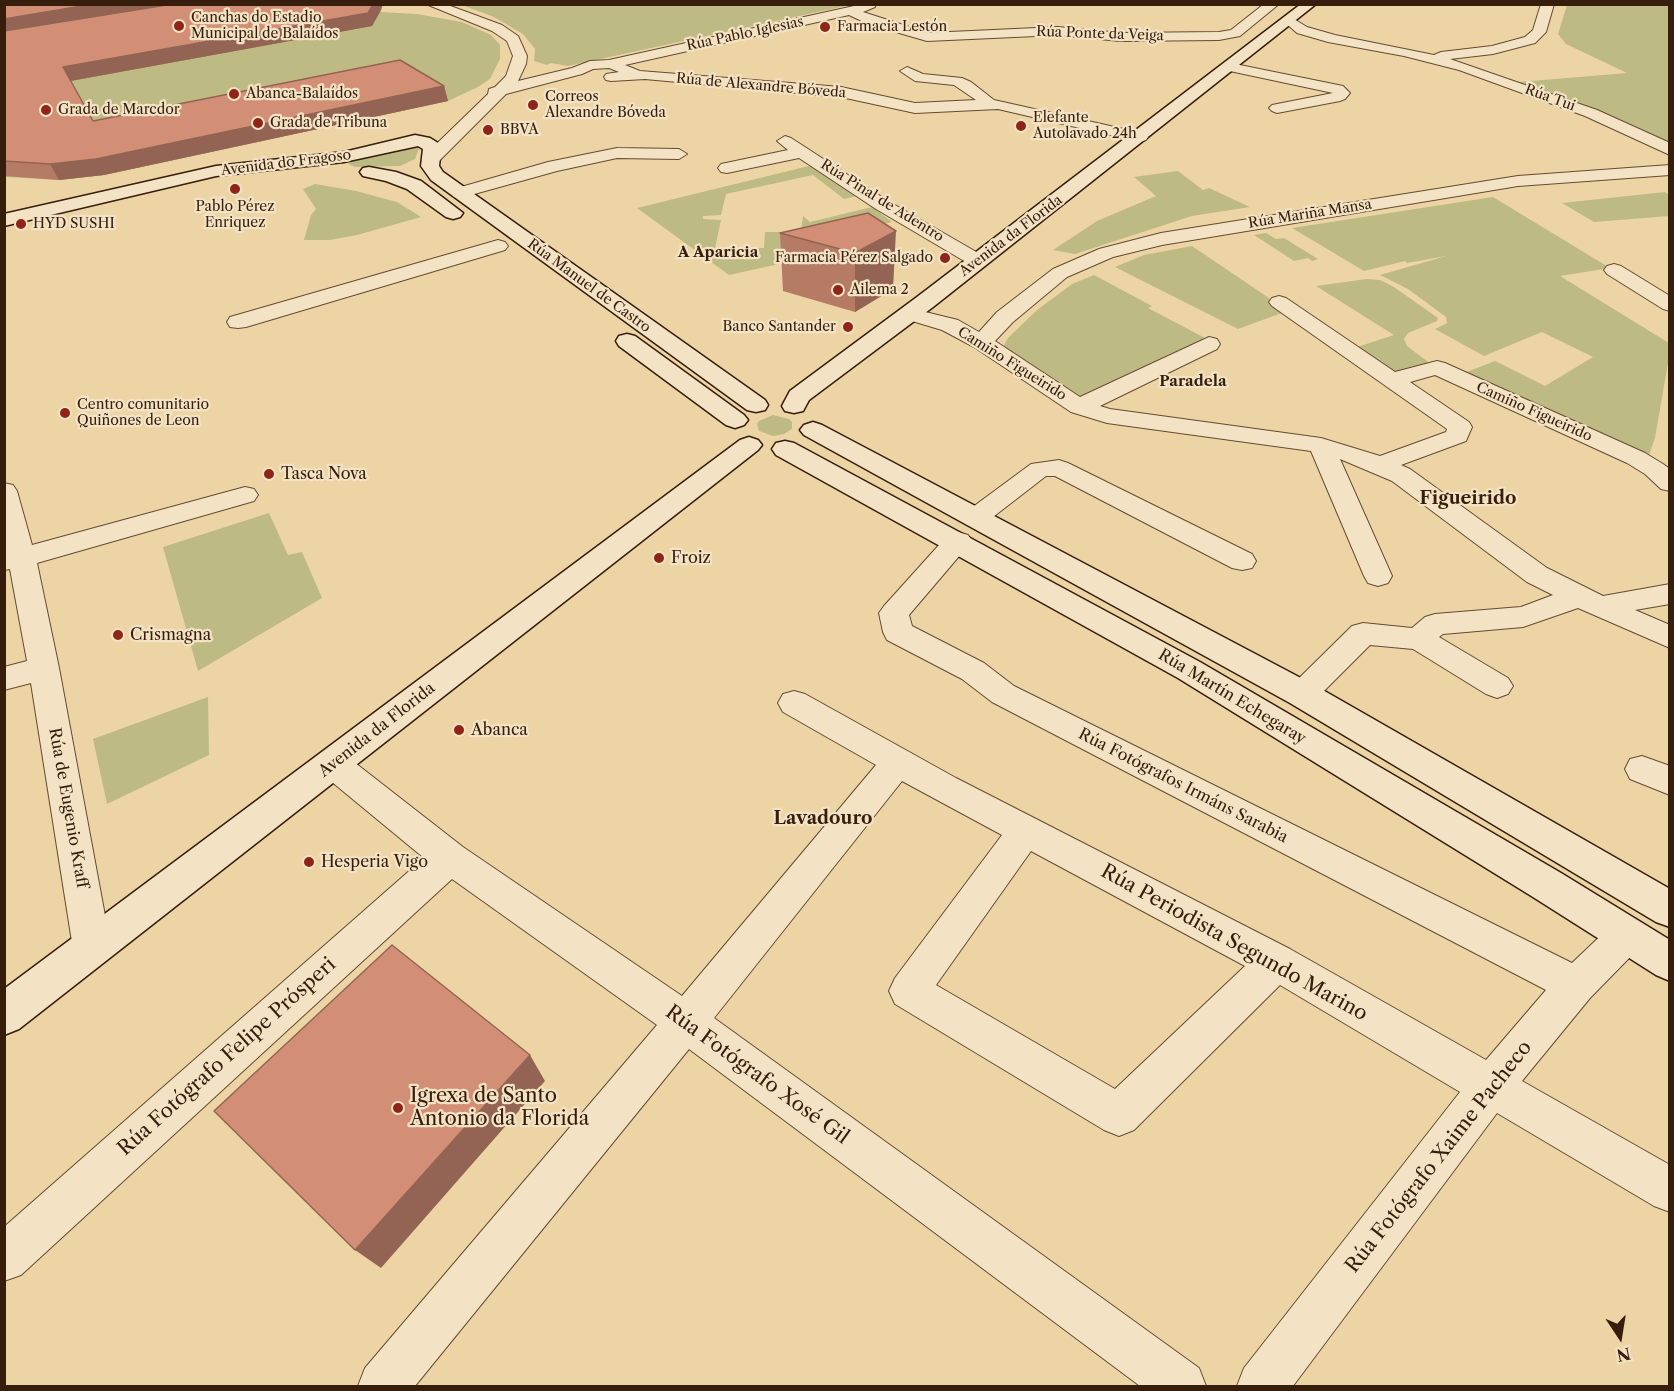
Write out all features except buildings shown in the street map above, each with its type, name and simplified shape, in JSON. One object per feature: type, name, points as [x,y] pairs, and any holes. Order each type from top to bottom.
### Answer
[{"type":"main road","name":"Avenida da Florida","points":[[794,406],[799,396],[1140,138],[1310,4]]},
{"type":"main road","name":"Rúa Manuel de Castro","points":[[415,140],[432,147],[430,160],[432,171],[437,177],[756,405]]},
{"type":"main road","name":"Avenida do Fragoso","points":[[10,217],[234,168],[345,164],[415,140]]},
{"type":"main road","points":[[369,172],[404,169],[430,160]]},
{"type":"main road","name":"Avenida do Fragoso","points":[[345,164],[369,172]]},
{"type":"main road","points":[[369,172],[390,176],[414,185],[507,253]]},
{"type":"main road","name":"Rúa Manuel de Castro","points":[[606,325],[742,433]]},
{"type":"main road","points":[[769,403],[794,406],[811,416],[814,423],[813,430],[803,442],[785,448],[766,449],[742,433],[740,414],[756,405],[769,403]]},
{"type":"main road","name":"Rúa Martín Echegaray","points":[[813,430],[1189,670],[1547,885],[1670,962]]},
{"type":"main road","name":"Avenida da Florida","points":[[4,1015],[333,764],[742,433]]},
{"type":"main road","name":"Rúa Martín Echegaray","points":[[785,448],[967,530],[1302,694],[1670,910]]},
{"type":"street","points":[[430,160],[513,78],[519,64],[517,46],[506,33],[486,22],[432,4]]},
{"type":"street","name":"Rúa Pablo Iglesias","points":[[613,69],[879,4]]},
{"type":"street","name":"Rúa Ponte da Veiga","points":[[850,11],[873,21],[927,37],[1058,30],[1120,37],[1219,36],[1235,33],[1273,4]]},
{"type":"street","points":[[1378,54],[1404,52],[1461,58],[1530,40],[1539,32],[1548,4]]},
{"type":"street","name":"Rúa Tui","points":[[1289,20],[1302,30],[1333,39],[1427,57]]},
{"type":"street","name":"Rúa Tui","points":[[1272,33],[1355,47],[1397,60],[1427,57],[1461,58],[1591,113],[1670,150]]},
{"type":"street","name":"Rúa Tui","points":[[1308,38],[1333,39]]},
{"type":"street","points":[[519,64],[526,68],[544,71],[578,70]]},
{"type":"street","points":[[501,90],[597,64],[613,69]]},
{"type":"street","points":[[1230,67],[1338,89],[1342,93],[1340,96],[1277,108]]},
{"type":"street","points":[[486,103],[533,89],[592,79],[613,69]]},
{"type":"street","name":"Rúa de Alexandre Bóveda","points":[[613,69],[639,75],[841,92],[915,108],[990,104],[1016,107],[1140,138]]},
{"type":"street","points":[[578,70],[582,77],[592,79]]},
{"type":"street","points":[[907,71],[920,78],[957,81],[966,85],[990,104]]},
{"type":"street","name":"Avenida do Fragoso","points":[[415,140],[440,131],[481,97],[501,90]]},
{"type":"street","name":"Rúa Pinal de Adentro","points":[[785,141],[882,205],[978,261]]},
{"type":"street","points":[[727,168],[802,152]]},
{"type":"street","points":[[460,193],[554,166],[611,154],[679,154]]},
{"type":"street","name":"Rúa Mariña Mansa","points":[[982,342],[1005,317],[1060,273],[1106,253],[1161,239],[1518,181],[1670,170]]},
{"type":"street","points":[[238,322],[507,253]]},
{"type":"street","points":[[1614,270],[1670,305]]},
{"type":"street","points":[[1646,290],[1670,287]]},
{"type":"street","points":[[1279,302],[1460,427],[1457,436],[1379,465]]},
{"type":"street","name":"Camiño Figueirido","points":[[909,314],[950,325],[982,342],[1079,407],[1107,416],[1321,445],[1379,465],[1401,475],[1537,575],[1589,602],[1670,637]]},
{"type":"street","name":"Camiño Figueirido","points":[[1079,407],[1209,344]]},
{"type":"street","name":"Camiño Figueirido","points":[[1391,380],[1437,368],[1636,458],[1654,469],[1670,483]]},
{"type":"street","points":[[1321,445],[1378,576]]},
{"type":"street","points":[[967,530],[1040,469],[1059,468],[1242,561]]},
{"type":"street","name":"Rúa de Eugenio Kraff","points":[[4,491],[13,559],[44,669],[92,948]]},
{"type":"street","points":[[13,559],[73,545],[245,495]]},
{"type":"street","name":"Rúa Fotógrafos Irmáns Sarabia","points":[[967,530],[894,613],[898,632],[973,671],[1003,694],[1576,985]]},
{"type":"street","points":[[1419,639],[1435,624],[1523,617],[1589,602],[1670,594]]},
{"type":"street","points":[[1302,694],[1363,634],[1419,639],[1497,686]]},
{"type":"street","points":[[4,679],[44,669]]},
{"type":"street","name":"Rúa Periodista Segundo Marino","points":[[794,703],[897,763],[1276,962],[1670,1190]]},
{"type":"street","points":[[383,1386],[686,1022],[897,763]]},
{"type":"street","name":"Rúa Fotógrafo Xosé Gil","points":[[333,764],[450,858],[686,1022],[1181,1386]]},
{"type":"street","points":[[1025,831],[909,991],[1119,1115],[1276,962]]},
{"type":"street","name":"Rúa Fotógrafo Felipe Prósperi","points":[[4,1258],[450,858]]},
{"type":"street","name":"Rúa Fotógrafo Xaime Pacheco","points":[[1262,1386],[1492,1085],[1576,985],[1626,936]]},
{"type":"shaded area","name":"Abanca-Balaídos","points":[[294,4],[383,5],[381,12],[417,14],[462,22],[491,35],[500,45],[500,59],[490,79],[448,101],[104,175],[59,180],[5,177],[5,55]]},
{"type":"shaded area","points":[[462,5],[850,5],[568,66],[551,63],[547,65],[534,61],[535,49],[523,34],[494,17]]},
{"type":"shaded area","points":[[1567,5],[1669,5],[1669,143],[1628,123],[1518,82],[1627,73],[1566,44],[1558,34]]},
{"type":"shaded area","points":[[416,146],[419,149],[415,159],[400,166],[355,167],[348,164],[355,158]]},
{"type":"shaded area","points":[[813,165],[857,196],[844,199],[813,175],[726,194],[721,215],[703,216],[703,219],[721,220],[715,248],[764,248],[765,232],[801,232],[803,216],[810,222],[872,207],[892,222],[804,244],[815,256],[729,275],[637,208]]},
{"type":"shaded area","points":[[1178,171],[1203,190],[1209,188],[1250,207],[1192,216],[1075,254],[1053,250],[1097,221],[1156,196],[1134,177]]},
{"type":"shaded area","points":[[315,184],[356,191],[397,202],[421,217],[357,235],[330,240],[304,240],[311,215],[316,209],[303,189]]},
{"type":"shaded area","points":[[1665,192],[1669,195],[1669,216],[1594,222],[1562,203]]},
{"type":"shaded area","points":[[1493,197],[1610,268],[1560,276],[1669,343],[1669,357],[1655,438],[1648,458],[1459,375],[1495,361],[1545,386],[1593,357],[1542,332],[1484,356],[1435,329],[1447,323],[1446,317],[1408,289],[1380,275],[1446,256],[1407,263],[1405,261],[1364,271],[1292,228]]},
{"type":"shaded area","points":[[1266,233],[1276,239],[1284,238],[1318,259],[1312,261],[1308,258],[1294,261],[1254,235]]},
{"type":"shaded area","points":[[1192,246],[1287,311],[1238,329],[1115,267],[1144,255]]},
{"type":"shaded area","points":[[1094,275],[1152,306],[1148,308],[1205,338],[1080,396],[1003,347],[1008,338],[1037,310],[1072,284]]},
{"type":"shaded area","points":[[1367,279],[1380,280],[1394,287],[1438,318],[1437,321],[1408,333],[1404,339],[1407,346],[1432,365],[1393,374],[1354,348],[1394,335],[1316,286]]},
{"type":"shaded area","points":[[773,415],[789,419],[792,422],[792,429],[784,434],[773,436],[759,431],[757,424],[759,421]]},
{"type":"shaded area","points":[[269,513],[288,555],[302,552],[322,598],[198,671],[163,547]]},
{"type":"shaded area","points":[[208,697],[209,755],[107,804],[93,739]]},
{"type":"place","name":"Canchas do Estadio Municipal de Balaídos","points":[[179,26]]},
{"type":"place","name":"Farmacia Lestón","points":[[825,27]]},
{"type":"place","name":"Abanca-Balaídos","points":[[234,94]]},
{"type":"place","name":"Correos Alexandre Bóveda","points":[[533,105]]},
{"type":"place","name":"Grada de Marcdor","points":[[46,110]]},
{"type":"place","name":"Grada de Tribuna","points":[[258,123]]},
{"type":"place","name":"Elefante Autolavado 24h","points":[[1021,126]]},
{"type":"place","name":"BBVA","points":[[488,130]]},
{"type":"place","name":"Pablo Pérez Enriquez","points":[[235,189]]},
{"type":"place","name":"HYD SUSHI","points":[[21,224]]},
{"type":"place","name":"Farmacia Pérez Salgado","points":[[945,258]]},
{"type":"place","name":"Ailema 2","points":[[838,290]]},
{"type":"place","name":"Banco Santander","points":[[848,327]]},
{"type":"place","name":"Centro comunitario Quiñones de Leon","points":[[65,413]]},
{"type":"place","name":"Tasca Nova","points":[[269,474]]},
{"type":"place","name":"Froiz","points":[[659,558]]},
{"type":"place","name":"Crismagna","points":[[118,635]]},
{"type":"place","name":"Abanca","points":[[459,730]]},
{"type":"place","name":"Hesperia Vigo","points":[[309,862]]},
{"type":"place","name":"Igrexa de Santo Antonio da Florida","points":[[398,1108]]},
{"type":"district","name":"A Aparicia","points":[[718,253]]},
{"type":"district","name":"Paradela","points":[[1193,382]]},
{"type":"district","name":"Figueirido","points":[[1468,499]]},
{"type":"district","name":"Lavadouro","points":[[823,819]]}]
